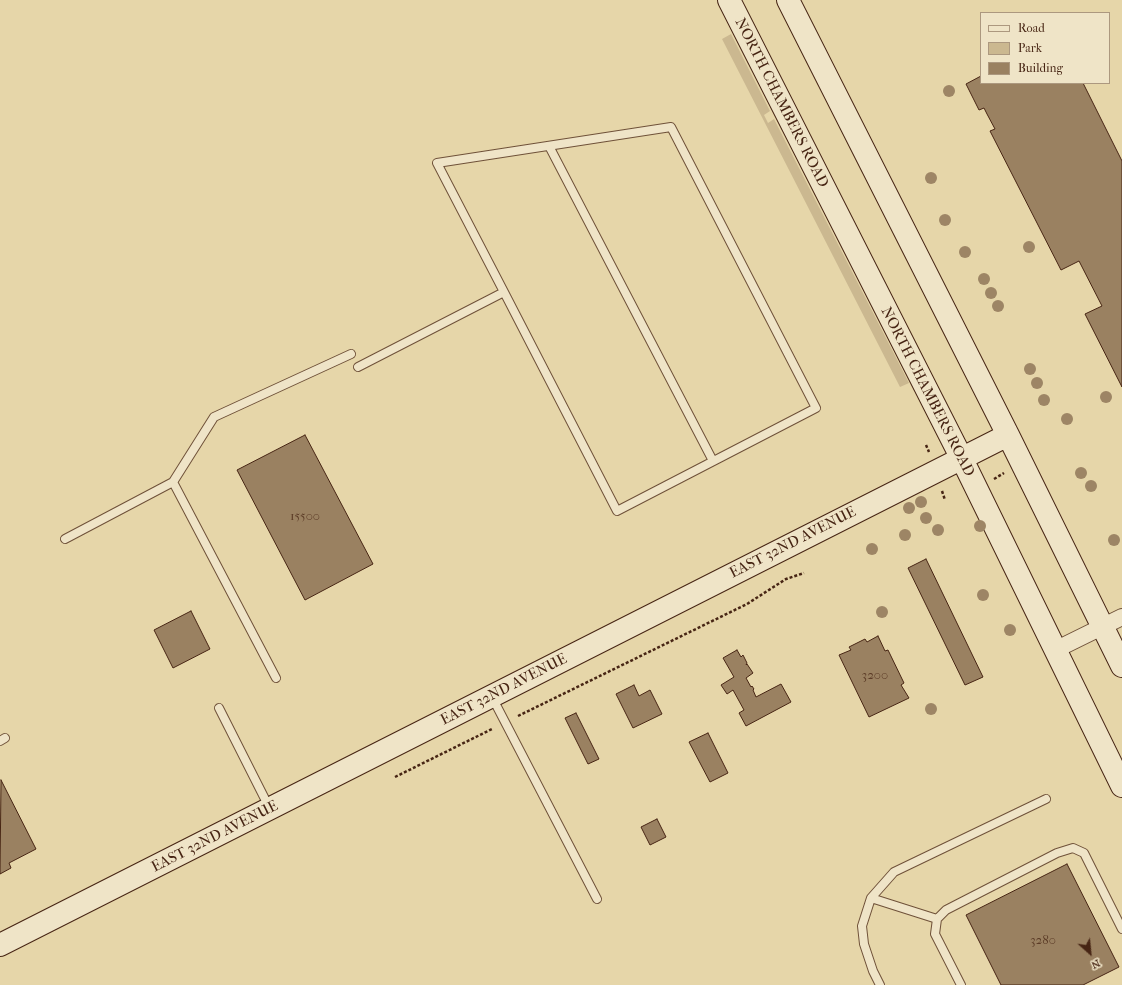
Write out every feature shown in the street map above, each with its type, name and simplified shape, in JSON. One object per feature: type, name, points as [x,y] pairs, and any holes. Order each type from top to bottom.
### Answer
[{"type":"main road","name":"NORTH CHAMBERS ROAD","points":[[729,0],[961,458],[1122,786]]},
{"type":"main road","points":[[788,0],[1021,462],[1112,622],[1122,666]]},
{"type":"main road","name":"EAST 32ND AVENUE","points":[[0,945],[1008,435]]},
{"type":"street","points":[[1055,650],[1112,622]]},
{"type":"lane","points":[[671,127],[816,408],[617,511],[437,163],[549,146],[671,127]]},
{"type":"lane","points":[[549,146],[713,461]]},
{"type":"lane","points":[[358,367],[504,292]]},
{"type":"lane","points":[[64,539],[173,482],[214,417],[351,354]]},
{"type":"lane","points":[[173,482],[276,678]]},
{"type":"lane","points":[[491,696],[597,899]]},
{"type":"lane","points":[[219,708],[270,809]]},
{"type":"lane","points":[[880,985],[873,971],[864,944],[862,926],[871,898],[894,872],[1046,799]]},
{"type":"lane","points":[[961,985],[935,934],[937,919],[946,910],[1057,853],[1073,848],[1084,853],[1122,929]]},
{"type":"lane","points":[[871,898],[937,919]]},
{"type":"path","points":[[976,490],[1021,462]]},
{"type":"path","points":[[395,777],[748,604],[786,579],[804,573]]},
{"type":"green space","points":[[731,34],[770,111],[764,115],[768,123],[774,119],[909,383],[900,387],[722,39]]},
{"type":"building","points":[[980,77],[980,84],[1084,84],[1122,161],[1122,387],[1085,314],[1102,306],[1079,261],[1061,270],[990,131],[995,129],[984,108],[979,110],[966,84]]},
{"type":"building","points":[[305,435],[373,564],[305,600],[237,470]]},
{"type":"building","points":[[926,559],[983,677],[965,685],[908,568]]},
{"type":"building","points":[[191,611],[210,649],[173,668],[154,630]]},
{"type":"building","points":[[878,636],[885,651],[888,650],[904,683],[901,685],[909,698],[869,717],[839,655],[851,650],[849,647],[865,639],[867,642]]},
{"type":"building","points":[[737,650],[741,657],[743,655],[747,663],[746,665],[747,664],[753,673],[746,678],[751,687],[752,686],[754,689],[753,690],[756,697],[781,684],[791,702],[746,726],[739,713],[744,710],[733,690],[727,694],[721,685],[734,677],[723,658]]},
{"type":"building","points":[[634,685],[639,696],[650,690],[662,714],[633,728],[616,694]]},
{"type":"building","points":[[576,713],[599,759],[588,764],[565,718]]},
{"type":"building","points":[[708,733],[728,773],[710,782],[689,742]]},
{"type":"building","points":[[1,780],[36,849],[9,863],[11,868],[0,874]]},
{"type":"building","points":[[657,819],[666,837],[650,845],[641,827]]},
{"type":"building","points":[[1067,864],[1119,967],[1083,985],[1001,985],[966,915]]}]
